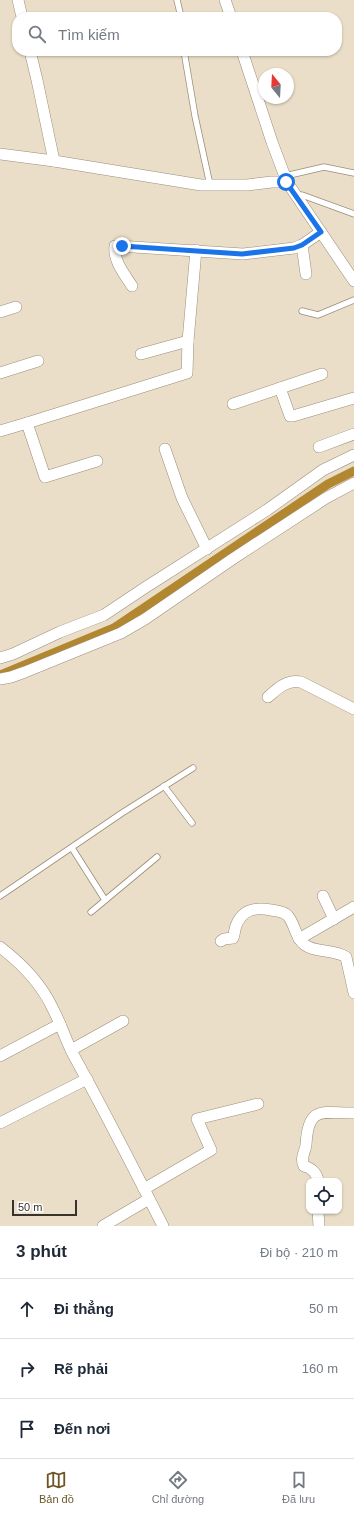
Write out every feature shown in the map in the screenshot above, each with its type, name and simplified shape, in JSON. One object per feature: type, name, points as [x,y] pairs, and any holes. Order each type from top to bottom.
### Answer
[{"type":"street","points":[[18,0],[21,12]]},
{"type":"street","points":[[225,0],[229,12]]},
{"type":"street","points":[[31,56],[54,161]]},
{"type":"street","points":[[244,56],[286,179],[295,195],[354,281]]},
{"type":"street","points":[[0,154],[54,161],[201,185],[247,185],[286,179]]},
{"type":"street","points":[[132,286],[120,268],[114,253],[115,246],[242,254],[287,250],[302,245],[321,232]]},
{"type":"street","points":[[302,245],[306,274]]},
{"type":"street","points":[[0,431],[27,424],[187,373],[188,341],[196,250]]},
{"type":"street","points":[[0,312],[16,307]]},
{"type":"street","points":[[142,354],[188,341]]},
{"type":"street","points":[[0,373],[38,361]]},
{"type":"street","points":[[233,404],[322,374]]},
{"type":"street","points":[[280,388],[290,416],[354,398]]},
{"type":"street","points":[[27,424],[45,477],[97,461]]},
{"type":"street","points":[[319,447],[354,434]]},
{"type":"street","points":[[165,449],[182,498],[207,549]]},
{"type":"street","points":[[0,658],[13,654],[60,632],[104,616],[267,510],[323,470],[354,455]]},
{"type":"street","points":[[0,679],[25,672],[121,633],[146,618],[326,498],[354,483]]},
{"type":"street","points":[[268,697],[290,682],[295,681],[301,682],[354,709]]},
{"type":"street","points":[[323,896],[334,919]]},
{"type":"street","points":[[299,939],[354,907]]},
{"type":"street","points":[[221,941],[224,939],[233,938],[235,926],[244,912],[255,908],[283,912],[288,916],[303,944],[309,948],[330,951],[346,957],[354,993]]},
{"type":"street","points":[[0,948],[20,963],[44,992],[53,1007],[71,1050],[147,1194],[161,1225]]},
{"type":"street","points":[[71,1050],[123,1021]]},
{"type":"street","points":[[0,1056],[60,1024]]},
{"type":"street","points":[[0,1123],[87,1080]]},
{"type":"street","points":[[103,1226],[211,1150],[197,1119],[258,1104]]},
{"type":"street","points":[[317,1178],[315,1172],[304,1166],[302,1159],[306,1148],[310,1120],[318,1113],[354,1113]]},
{"type":"street","points":[[318,1214],[319,1226]]},
{"type":"lane","points":[[177,0],[179,12]]},
{"type":"lane","points":[[185,56],[195,116],[210,185]]},
{"type":"lane","points":[[286,179],[324,167],[354,173]]},
{"type":"lane","points":[[295,195],[302,195],[354,214]]},
{"type":"lane","points":[[302,311],[318,315],[354,300]]},
{"type":"lane","points":[[0,896],[193,768]]},
{"type":"lane","points":[[164,786],[192,823]]},
{"type":"lane","points":[[72,848],[105,900]]},
{"type":"lane","points":[[91,912],[157,857]]},
{"type":"waterway","points":[[0,675],[114,628],[328,484],[354,471]]},
{"type":"route","points":[[122,246],[242,254],[287,250],[302,245],[321,232],[286,182]]}]
